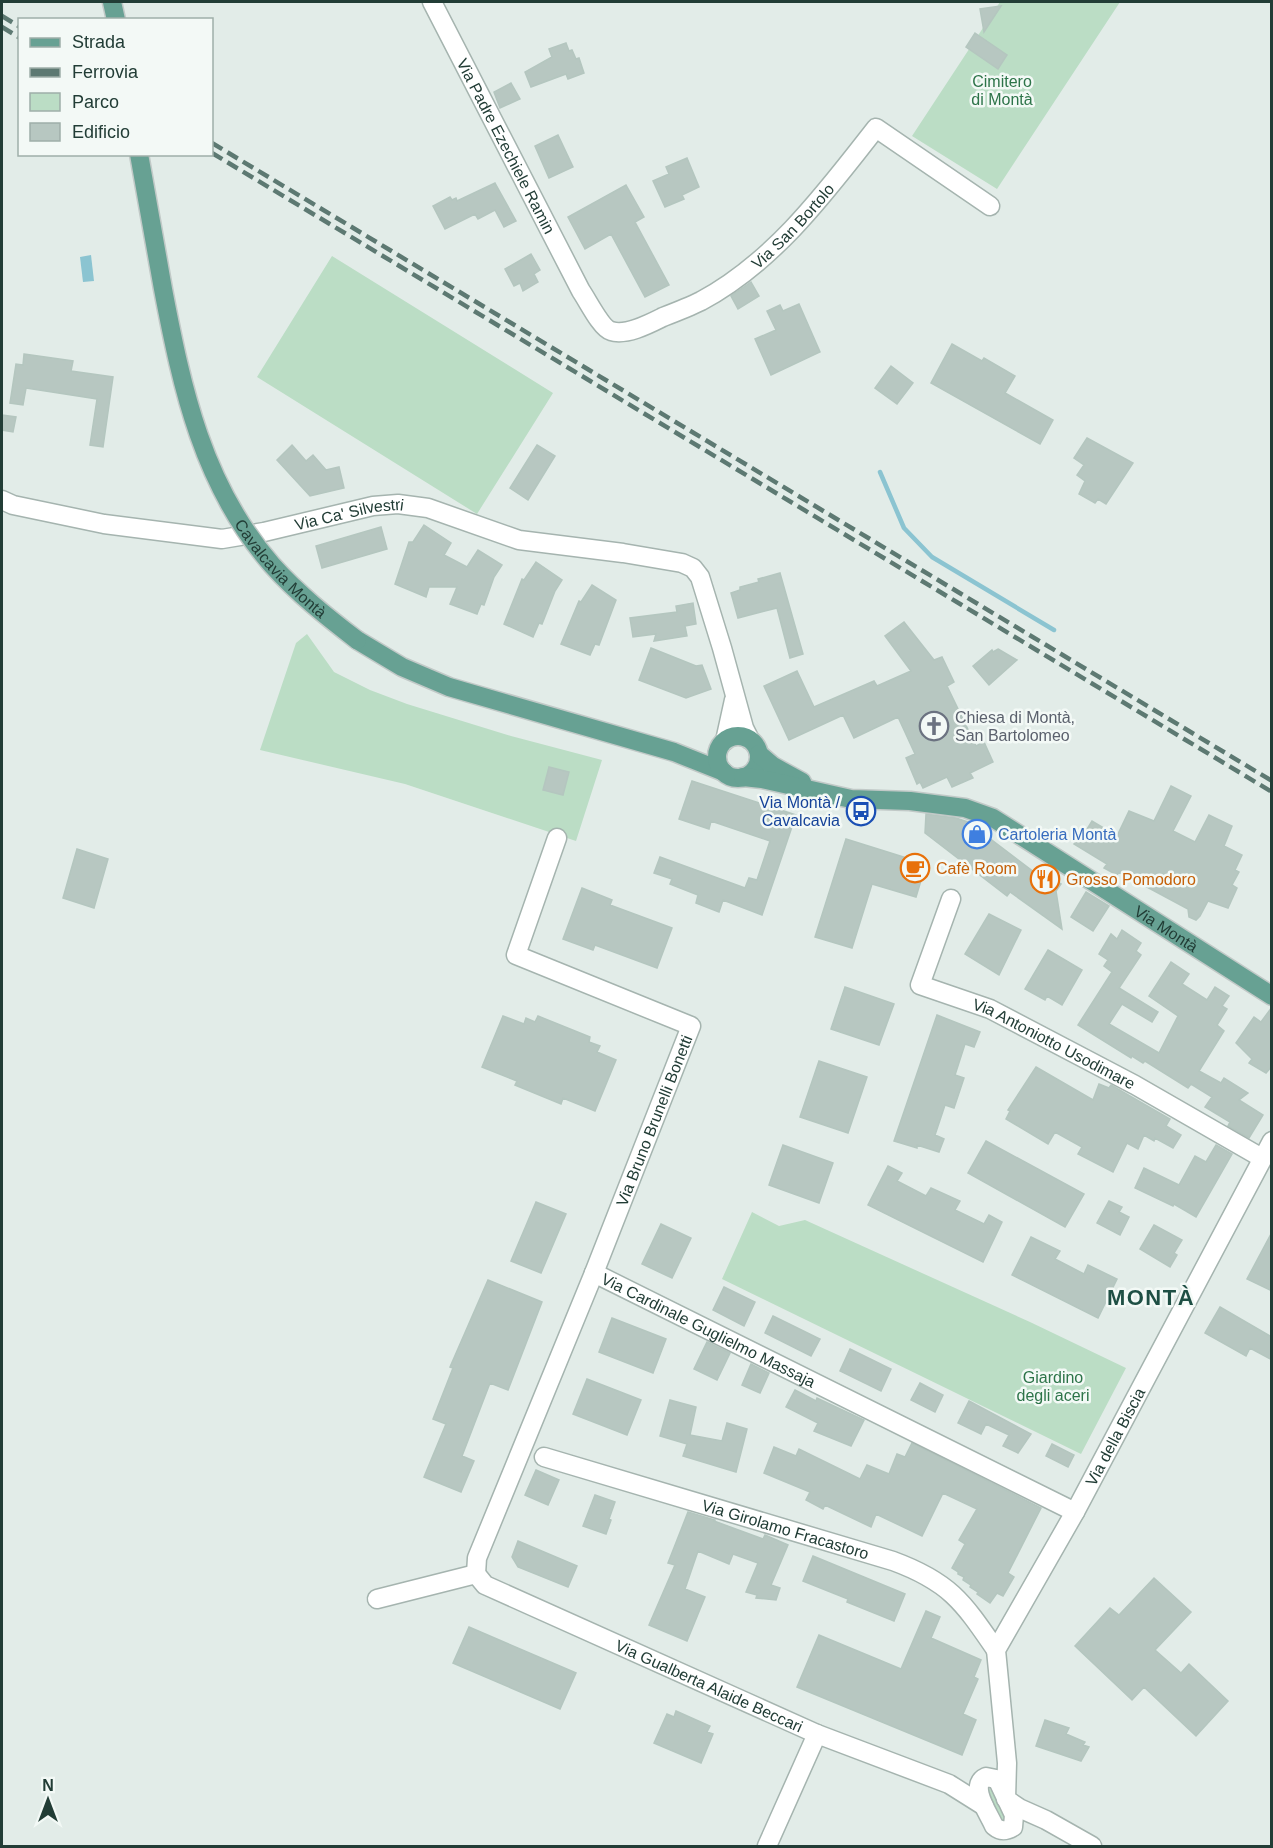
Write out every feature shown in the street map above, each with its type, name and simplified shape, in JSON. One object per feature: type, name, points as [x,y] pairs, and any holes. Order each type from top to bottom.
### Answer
[{"type":"main road","points":[[112,2],[116,18]]},
{"type":"main road","name":"Cavalcavia Montà","points":[[139,156],[178,367],[193,422],[216,477],[240,522],[272,564],[310,603],[357,640],[402,667],[449,687],[608,735],[674,752],[724,772]]},
{"type":"main road","points":[[737,736],[754,747],[757,766],[753,771],[743,777],[730,776],[724,772],[718,760],[722,744],[737,736]]},
{"type":"main road","name":"Cavalcavia Montà","points":[[674,752],[708,750],[722,744]]},
{"type":"main road","name":"Via Montà","points":[[754,747],[773,766],[825,794]]},
{"type":"main road","name":"Via Montà","points":[[743,777],[762,779],[851,799],[910,801],[965,808],[993,818],[1272,996]]},
{"type":"street","name":"Via Padre Ezechiele Ramin","points":[[432,2],[582,291]]},
{"type":"street","name":"Via San Bortolo","points":[[582,291],[605,328],[613,332],[647,325],[702,300],[738,277],[791,232],[876,128],[990,206]]},
{"type":"street","name":"Via Ca' Silvestri","points":[[2,500],[13,505],[104,524],[222,539],[264,532],[373,506],[398,504],[428,508],[519,540],[682,563],[693,568],[700,577],[734,696]]},
{"type":"street","points":[[722,744],[731,721],[734,696]]},
{"type":"street","points":[[734,696],[744,728],[754,747]]},
{"type":"street","name":"Via Bruno Brunelli Bonetti","points":[[557,838],[516,955],[691,1026],[594,1273]]},
{"type":"street","name":"Via Antoniotto Usodimare","points":[[951,899],[920,986],[990,1009],[1135,1085],[1262,1158]]},
{"type":"street","name":"Via della Biscia","points":[[996,1650],[1075,1512],[1272,1142]]},
{"type":"street","name":"Via Cardinale Guglielmo Massaja","points":[[476,1574],[477,1558],[594,1273],[1075,1512]]},
{"type":"street","name":"Via Girolamo Fracastoro","points":[[544,1457],[921,1571],[946,1588],[966,1606],[996,1650]]},
{"type":"street","points":[[377,1599],[476,1574]]},
{"type":"street","name":"Via Gualberta Alaide Beccari","points":[[476,1574],[485,1585],[817,1734],[949,1784],[984,1806]]},
{"type":"street","points":[[996,1650],[1002,1702],[1003,1741],[1007,1763],[1006,1799]]},
{"type":"street","points":[[767,1846],[817,1734]]},
{"type":"street","points":[[1003,1741],[996,1762],[978,1787],[984,1806],[1005,1828],[1042,1830],[1093,1846]]},
{"type":"street","points":[[949,1784],[984,1778],[996,1779],[1014,1815],[997,1846]]},
{"type":"street","points":[[1006,1799],[1019,1809],[1046,1820],[1093,1846]]},
{"type":"green space","name":"Cimitero di Montà","points":[[1000,2],[1120,2],[997,189],[912,136]]},
{"type":"green space","points":[[332,256],[553,393],[477,514],[257,377]]},
{"type":"green space","points":[[307,634],[334,672],[370,690],[407,704],[511,736],[602,760],[576,841],[405,784],[260,750],[296,643]]},
{"type":"green space","name":"Giardino degli aceri","points":[[752,1212],[779,1226],[805,1220],[1126,1368],[1081,1454],[722,1279]]},
{"type":"green space","points":[[989,1789],[994,1791],[1005,1820],[998,1818]]},
{"type":"water","points":[[91,255],[94,281],[83,282],[80,257]]},
{"type":"building","points":[[1001,6],[984,32],[980,9]]},
{"type":"building","points":[[975,33],[1007,55],[998,69],[966,47]]},
{"type":"building","points":[[566,43],[569,51],[572,50],[576,59],[579,58],[584,73],[568,79],[566,74],[531,87],[525,72],[552,57],[549,49]]},
{"type":"building","points":[[511,83],[520,99],[500,108],[494,92]]},
{"type":"building","points":[[558,135],[573,167],[549,178],[535,146]]},
{"type":"building","points":[[687,158],[699,187],[682,195],[684,199],[665,207],[653,181],[669,174],[666,167]]},
{"type":"building","points":[[495,183],[516,221],[504,227],[495,210],[478,219],[475,214],[445,229],[433,206],[450,197],[452,200],[456,198],[457,201]]},
{"type":"building","points":[[626,185],[644,217],[635,222],[669,285],[645,297],[611,234],[585,249],[568,217]]},
{"type":"building","points":[[531,254],[540,270],[534,274],[538,282],[523,291],[520,283],[514,286],[505,269]]},
{"type":"building","points":[[751,282],[759,296],[738,309],[731,296]]},
{"type":"building","points":[[799,304],[820,352],[771,375],[755,339],[776,330],[767,311],[780,305],[783,311]]},
{"type":"building","points":[[952,344],[982,361],[984,358],[1015,376],[1005,393],[1053,420],[1040,444],[931,383]]},
{"type":"building","points":[[24,354],[73,361],[71,371],[113,377],[103,447],[90,445],[97,399],[26,388],[23,405],[10,403],[16,364],[23,365]]},
{"type":"building","points":[[891,366],[913,383],[897,404],[875,388]]},
{"type":"building","points":[[2,415],[16,417],[13,432],[2,430]]},
{"type":"building","points":[[1087,438],[1133,463],[1106,504],[1098,499],[1095,503],[1079,494],[1085,481],[1077,475],[1084,465],[1074,458]]},
{"type":"building","points":[[292,445],[306,461],[313,455],[326,470],[339,467],[344,488],[310,496],[277,460]]},
{"type":"building","points":[[537,445],[555,456],[528,500],[510,488]]},
{"type":"building","points":[[424,525],[451,543],[444,555],[467,567],[478,550],[502,565],[494,577],[484,605],[481,604],[477,614],[450,604],[457,587],[429,587],[426,597],[395,584],[409,542],[413,542]]},
{"type":"building","points":[[381,527],[387,549],[322,568],[316,546]]},
{"type":"building","points":[[536,562],[562,580],[555,591],[542,624],[539,623],[533,637],[504,624],[522,579],[524,580]]},
{"type":"building","points":[[780,573],[803,654],[790,658],[777,608],[738,618],[731,593],[740,590],[740,587],[759,582],[758,579]]},
{"type":"building","points":[[592,585],[616,600],[599,645],[595,644],[590,655],[561,644],[579,601],[581,602]]},
{"type":"building","points":[[693,603],[696,624],[685,626],[687,636],[654,641],[656,634],[633,637],[630,618],[677,612],[676,606]]},
{"type":"building","points":[[904,622],[934,660],[942,657],[954,682],[947,686],[976,746],[984,742],[993,762],[970,773],[973,778],[952,787],[947,777],[923,788],[920,782],[917,784],[906,758],[915,754],[898,717],[854,738],[843,715],[789,740],[764,686],[797,671],[814,707],[874,681],[877,686],[911,671],[885,636]]},
{"type":"building","points":[[651,648],[696,666],[702,665],[711,689],[686,698],[639,680]]},
{"type":"building","points":[[998,649],[1017,660],[989,685],[973,666],[992,650],[993,652]]},
{"type":"building","points":[[549,767],[569,772],[563,795],[543,790]]},
{"type":"building","points":[[692,781],[796,815],[762,915],[723,900],[719,912],[696,903],[698,895],[670,884],[672,879],[654,873],[660,857],[745,888],[749,878],[757,880],[770,841],[711,821],[709,829],[679,819]]},
{"type":"building","points":[[1171,786],[1191,796],[1173,831],[1195,842],[1209,815],[1232,826],[1224,846],[1242,855],[1235,870],[1239,872],[1232,885],[1237,888],[1228,908],[1208,901],[1196,920],[1189,917],[1188,909],[1119,872],[1117,875],[1104,868],[1107,864],[1074,844],[1081,832],[1084,834],[1092,821],[1117,836],[1129,811],[1154,821]]},
{"type":"building","points":[[926,814],[968,822],[1038,875],[1041,871],[1061,884],[1056,891],[1062,929],[1010,892],[1007,896],[925,833]]},
{"type":"building","points":[[846,839],[926,864],[916,897],[872,884],[852,948],[815,937]]},
{"type":"building","points":[[77,849],[108,859],[94,908],[63,898]]},
{"type":"building","points":[[582,888],[612,900],[610,905],[672,928],[657,968],[595,945],[593,950],[563,939]]},
{"type":"building","points":[[1086,892],[1109,906],[1093,931],[1071,917]]},
{"type":"building","points":[[989,914],[1021,930],[999,975],[965,954]]},
{"type":"building","points":[[1122,930],[1141,943],[1136,951],[1141,955],[1119,988],[1158,1012],[1152,1022],[1122,1004],[1109,1024],[1159,1053],[1178,1016],[1149,996],[1171,962],[1189,974],[1182,984],[1207,1000],[1215,987],[1229,996],[1222,1006],[1227,1009],[1217,1025],[1224,1031],[1199,1071],[1221,1083],[1224,1078],[1248,1093],[1239,1100],[1263,1115],[1249,1138],[1228,1126],[1230,1122],[1205,1107],[1212,1097],[1191,1084],[1188,1088],[1145,1061],[1143,1063],[1132,1056],[1131,1058],[1078,1025],[1112,972],[1104,966],[1108,960],[1099,954],[1111,934],[1117,939]]},
{"type":"building","points":[[1048,950],[1082,970],[1062,1005],[1047,996],[1045,1000],[1025,989]]},
{"type":"building","points":[[845,987],[894,1004],[879,1045],[831,1029]]},
{"type":"building","points":[[1272,1007],[1272,1066],[1266,1073],[1249,1063],[1252,1059],[1236,1043],[1254,1017],[1261,1022]]},
{"type":"building","points":[[937,1015],[980,1032],[974,1047],[965,1044],[955,1075],[964,1078],[954,1108],[945,1105],[935,1135],[944,1139],[939,1152],[894,1141]]},
{"type":"building","points":[[503,1016],[524,1024],[526,1018],[535,1022],[538,1016],[590,1037],[589,1042],[600,1046],[597,1052],[616,1060],[595,1111],[563,1098],[561,1104],[515,1085],[517,1081],[482,1067]]},
{"type":"building","points":[[819,1061],[867,1077],[848,1133],[800,1117]]},
{"type":"building","points":[[1036,1067],[1093,1100],[1099,1084],[1109,1088],[1111,1085],[1170,1119],[1166,1126],[1181,1135],[1173,1148],[1144,1135],[1138,1149],[1127,1143],[1113,1172],[1078,1154],[1082,1147],[1055,1132],[1048,1144],[1006,1119],[1010,1111],[1008,1110]]},
{"type":"building","points":[[986,1141],[1084,1194],[1065,1227],[968,1173]]},
{"type":"building","points":[[783,1145],[833,1163],[819,1203],[769,1185]]},
{"type":"building","points":[[1216,1145],[1232,1154],[1196,1217],[1174,1204],[1173,1206],[1135,1188],[1144,1168],[1179,1185],[1195,1156],[1206,1162]]},
{"type":"building","points":[[888,1166],[902,1173],[897,1181],[926,1196],[931,1188],[960,1201],[955,1210],[984,1224],[989,1215],[1002,1222],[983,1262],[868,1205]]},
{"type":"building","points":[[1109,1201],[1122,1207],[1119,1212],[1129,1217],[1120,1235],[1097,1223]]},
{"type":"building","points":[[536,1202],[566,1214],[541,1273],[511,1261]]},
{"type":"building","points":[[661,1224],[691,1238],[672,1278],[642,1264]]},
{"type":"building","points":[[1154,1225],[1182,1240],[1174,1253],[1177,1255],[1170,1267],[1140,1249]]},
{"type":"building","points":[[1272,1232],[1272,1291],[1247,1279]]},
{"type":"building","points":[[1031,1237],[1060,1251],[1055,1259],[1084,1274],[1088,1265],[1117,1279],[1098,1318],[1012,1275]]},
{"type":"building","points":[[488,1280],[542,1302],[508,1390],[490,1383],[462,1456],[474,1461],[461,1492],[424,1477],[446,1424],[433,1419],[453,1368],[450,1367]]},
{"type":"building","points":[[724,1287],[755,1302],[744,1326],[713,1310]]},
{"type":"building","points":[[1220,1307],[1272,1337],[1272,1360],[1250,1348],[1246,1356],[1205,1333]]},
{"type":"building","points":[[773,1316],[820,1339],[811,1356],[765,1333]]},
{"type":"building","points":[[612,1318],[666,1339],[653,1373],[599,1352]]},
{"type":"building","points":[[707,1342],[730,1353],[717,1380],[694,1369]]},
{"type":"building","points":[[850,1349],[891,1369],[881,1391],[840,1371]]},
{"type":"building","points":[[751,1364],[769,1373],[760,1393],[742,1385]]},
{"type":"building","points":[[587,1379],[641,1400],[627,1435],[573,1414]]},
{"type":"building","points":[[920,1383],[943,1395],[935,1412],[911,1400]]},
{"type":"building","points":[[795,1390],[864,1420],[851,1446],[814,1431],[818,1423],[786,1407]]},
{"type":"building","points":[[670,1400],[696,1407],[690,1435],[722,1441],[727,1423],[747,1429],[736,1472],[683,1456],[687,1444],[660,1436]]},
{"type":"building","points":[[969,1401],[1031,1434],[1018,1453],[1003,1446],[1009,1435],[986,1424],[981,1434],[958,1423]]},
{"type":"building","points":[[912,1443],[1041,1508],[1008,1573],[1014,1577],[1003,1596],[997,1593],[990,1603],[977,1594],[978,1592],[970,1587],[971,1585],[963,1580],[964,1577],[952,1568],[965,1544],[959,1540],[977,1509],[943,1493],[922,1536],[876,1514],[871,1527],[825,1505],[823,1509],[806,1500],[810,1492],[764,1473],[774,1447],[796,1456],[799,1449],[860,1479],[867,1465],[889,1474],[897,1454],[905,1457]]},
{"type":"building","points":[[1052,1444],[1074,1455],[1068,1467],[1046,1456]]},
{"type":"building","points":[[536,1470],[559,1480],[548,1505],[525,1495]]},
{"type":"building","points":[[595,1495],[615,1502],[606,1534],[583,1526]]},
{"type":"building","points":[[688,1512],[763,1539],[765,1535],[788,1545],[771,1585],[780,1588],[776,1600],[756,1598],[757,1595],[746,1592],[758,1563],[733,1554],[729,1564],[698,1551],[685,1589],[705,1597],[687,1641],[649,1625],[675,1565],[668,1563]]},
{"type":"building","points":[[518,1541],[577,1566],[568,1587],[518,1567],[512,1557]]},
{"type":"building","points":[[813,1556],[905,1594],[894,1621],[803,1581]]},
{"type":"building","points":[[1154,1578],[1191,1612],[1155,1650],[1181,1673],[1189,1664],[1228,1701],[1196,1736],[1144,1687],[1132,1700],[1075,1646],[1110,1608],[1119,1615]]},
{"type":"building","points":[[926,1611],[940,1617],[931,1638],[981,1660],[974,1677],[978,1679],[963,1714],[976,1720],[962,1755],[797,1687],[819,1635],[901,1669]]},
{"type":"building","points":[[469,1627],[576,1673],[560,1709],[453,1663]]},
{"type":"building","points":[[676,1711],[710,1726],[707,1732],[713,1734],[701,1763],[654,1743],[667,1714],[674,1717]]},
{"type":"building","points":[[1045,1720],[1069,1728],[1066,1734],[1085,1742],[1083,1745],[1089,1747],[1081,1761],[1036,1746]]},
{"type":"waterway","points":[[880,472],[904,528],[932,557],[1054,630]]},
{"type":"railway","points":[[2,16],[18,26]]},
{"type":"railway","points":[[2,27],[18,37]]},
{"type":"railway","points":[[213,144],[1272,781]]},
{"type":"railway","points":[[213,154],[1272,792]]},
{"type":"place","name":"Chiesa di Montà, San Bartolomeo","points":[[934,726]]},
{"type":"place","name":"Via Montà / Cavalcavia","points":[[861,811]]},
{"type":"place","name":"Cartoleria Montà","points":[[977,834]]},
{"type":"place","name":"Cafè Room","points":[[915,868]]},
{"type":"place","name":"Grosso Pomodoro","points":[[1045,879]]},
{"type":"district","name":"MONTÀ","points":[[1151,1297]]}]
